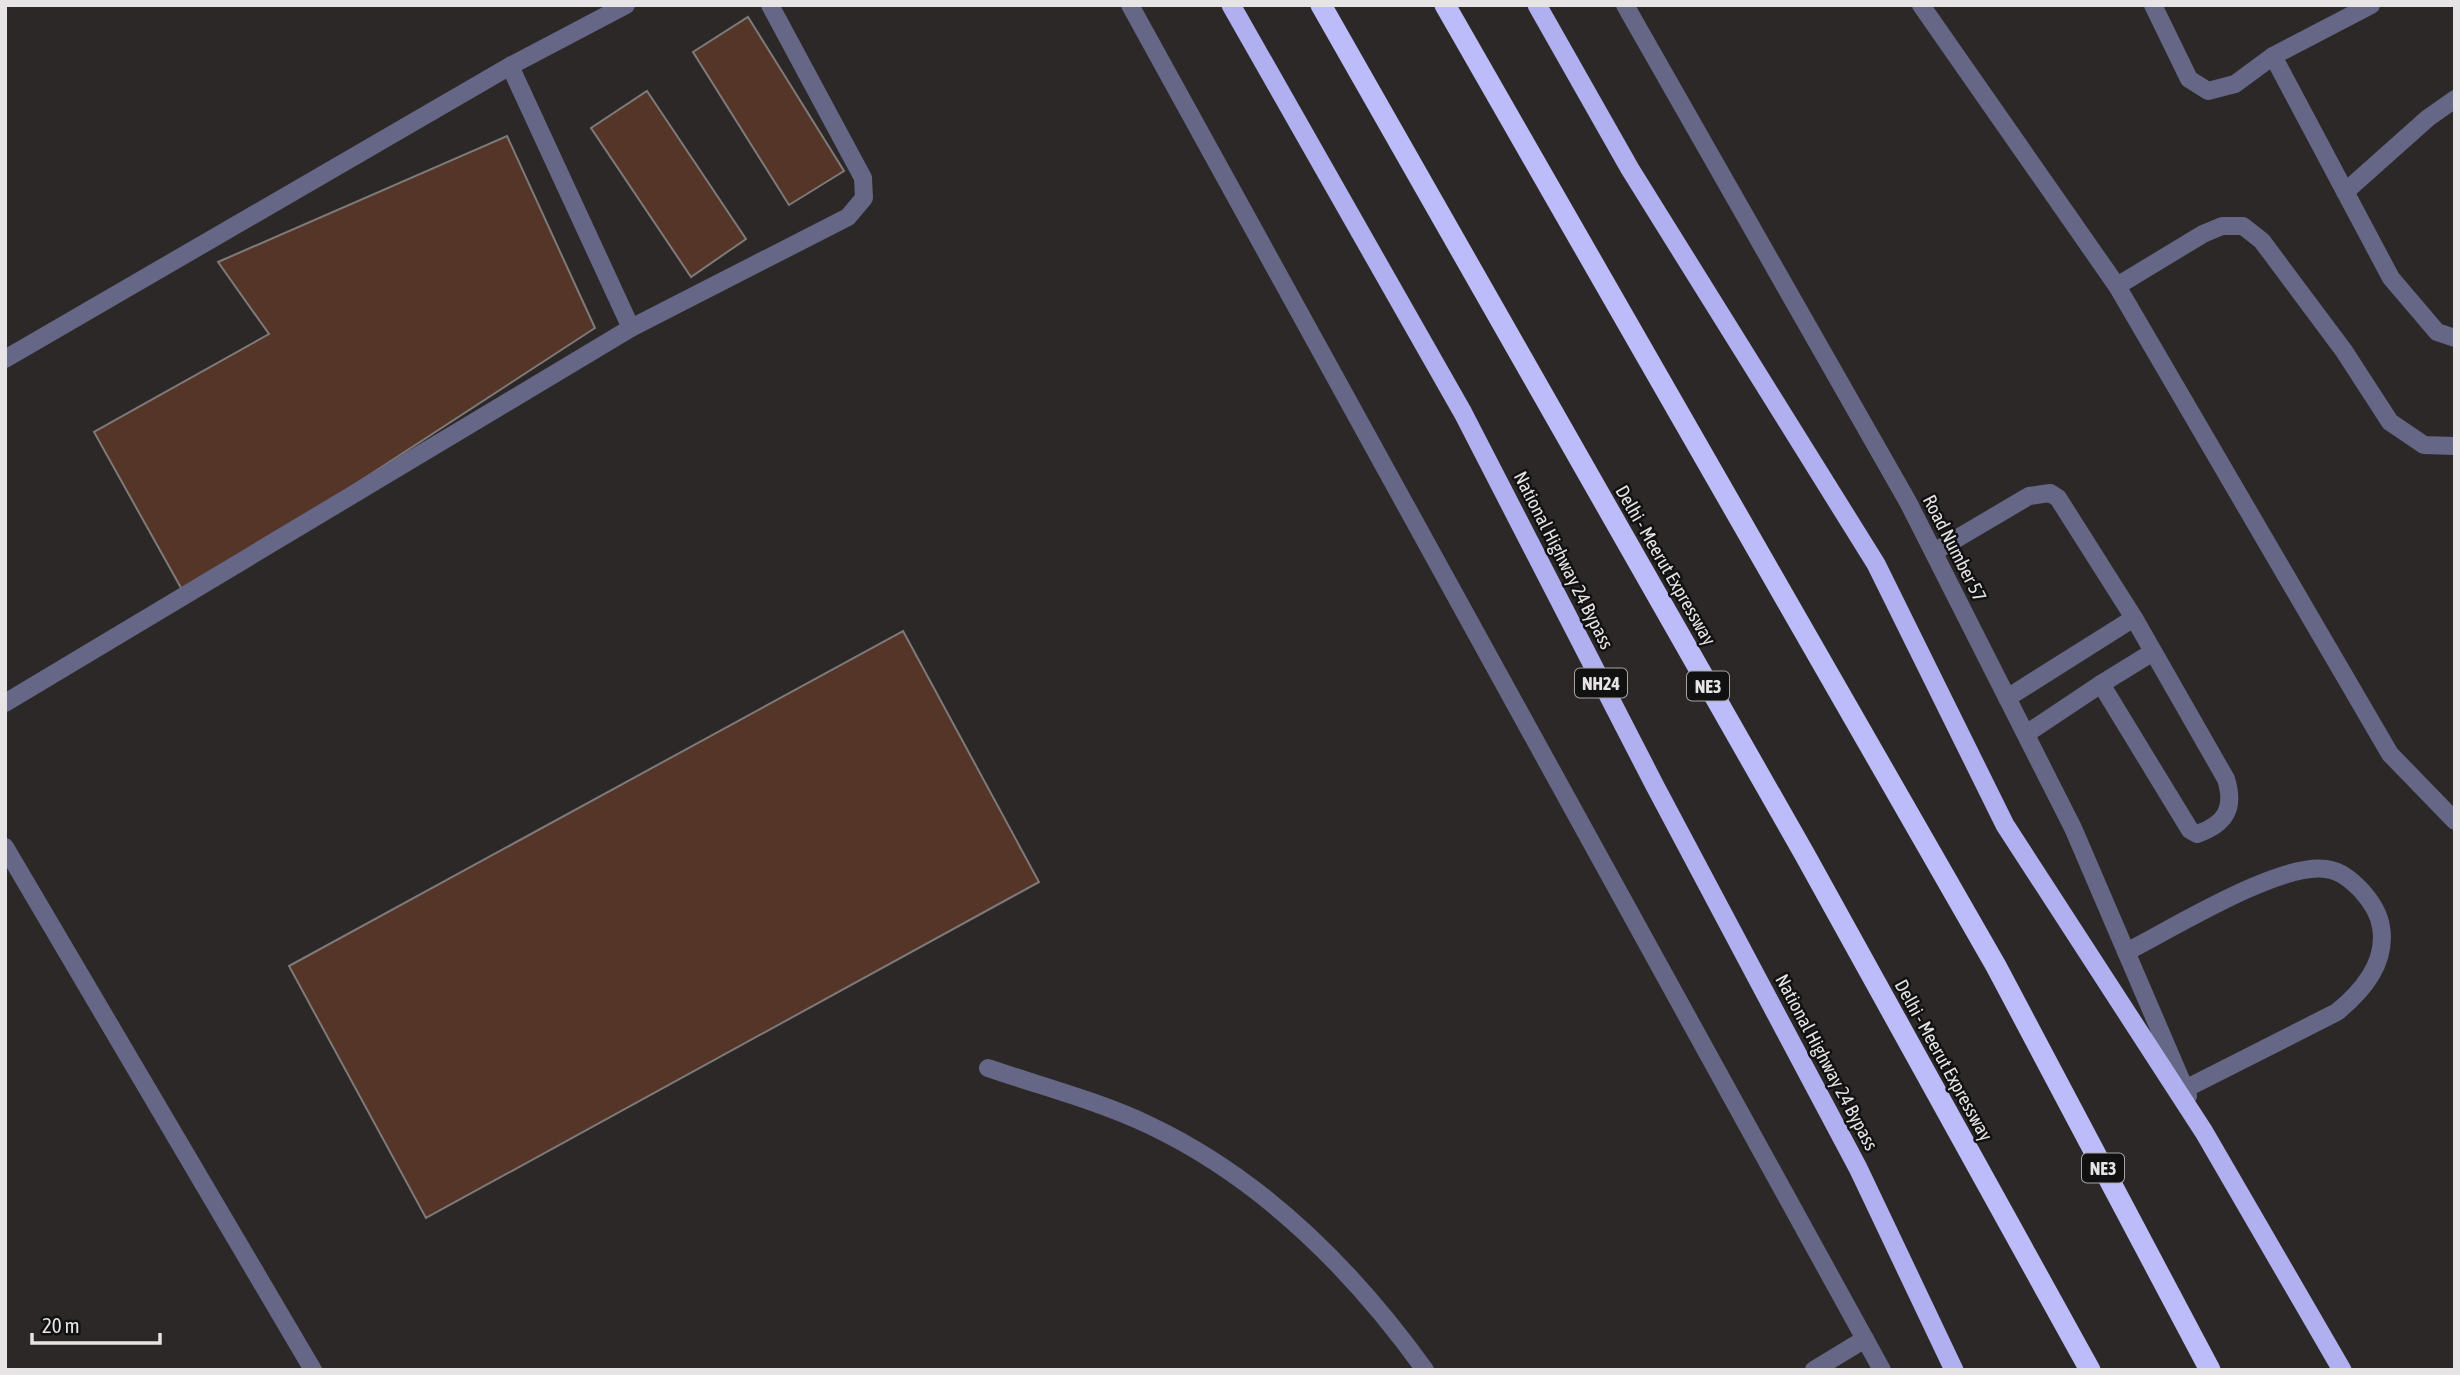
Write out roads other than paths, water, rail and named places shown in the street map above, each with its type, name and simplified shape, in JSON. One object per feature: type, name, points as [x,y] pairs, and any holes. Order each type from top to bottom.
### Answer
[{"type":"highway","name":"National Highway 24 Bypass","points":[[1231,5],[1463,413],[1655,786],[1858,1168],[1954,1370]]},
{"type":"highway","name":"Delhi - Meerut Expressway","points":[[1321,5],[1805,855],[2091,1370]]},
{"type":"highway","name":"NE3","points":[[1445,5],[1996,966],[2210,1370]]},
{"type":"highway","points":[[1537,5],[1630,169],[1876,564],[2005,825],[2204,1132],[2342,1370]]},
{"type":"street","points":[[5,359],[510,66],[626,5]]},
{"type":"street","points":[[5,703],[631,328],[848,216],[864,198],[863,178],[770,5]]},
{"type":"street","points":[[1130,5],[1882,1370]]},
{"type":"street","name":"Road Number 57","points":[[1625,5],[1902,490],[1934,552],[2073,828],[2204,1132]]},
{"type":"street","points":[[1921,5],[2117,286],[2390,754],[2455,821]]},
{"type":"street","points":[[2153,5],[2189,79],[2208,91],[2235,84],[2338,13],[2371,5]]},
{"type":"street","points":[[2273,56],[2391,278],[2437,332],[2455,338]]},
{"type":"street","points":[[510,66],[631,328]]},
{"type":"street","points":[[2345,192],[2428,118],[2455,99]]},
{"type":"street","points":[[2117,286],[2203,233],[2222,226],[2243,226],[2262,241],[2344,351],[2390,422],[2424,445],[2455,446]]},
{"type":"street","points":[[1934,552],[2029,496],[2050,493],[2058,498],[2134,618],[2226,779],[2231,797],[2228,811],[2211,829],[2197,834],[2183,822],[2101,684]]},
{"type":"street","points":[[2007,698],[2134,618]]},
{"type":"street","points":[[2026,734],[2153,652]]},
{"type":"street","points":[[5,847],[313,1370]]},
{"type":"street","points":[[2126,952],[2261,883],[2286,874],[2325,868],[2347,876],[2369,898],[2379,918],[2383,942],[2374,969],[2358,995],[2337,1012],[2185,1089]]},
{"type":"street","points":[[988,1068],[1147,1124],[1219,1164],[1329,1252],[1424,1370]]},
{"type":"street","points":[[1814,1370],[1865,1339]]}]
